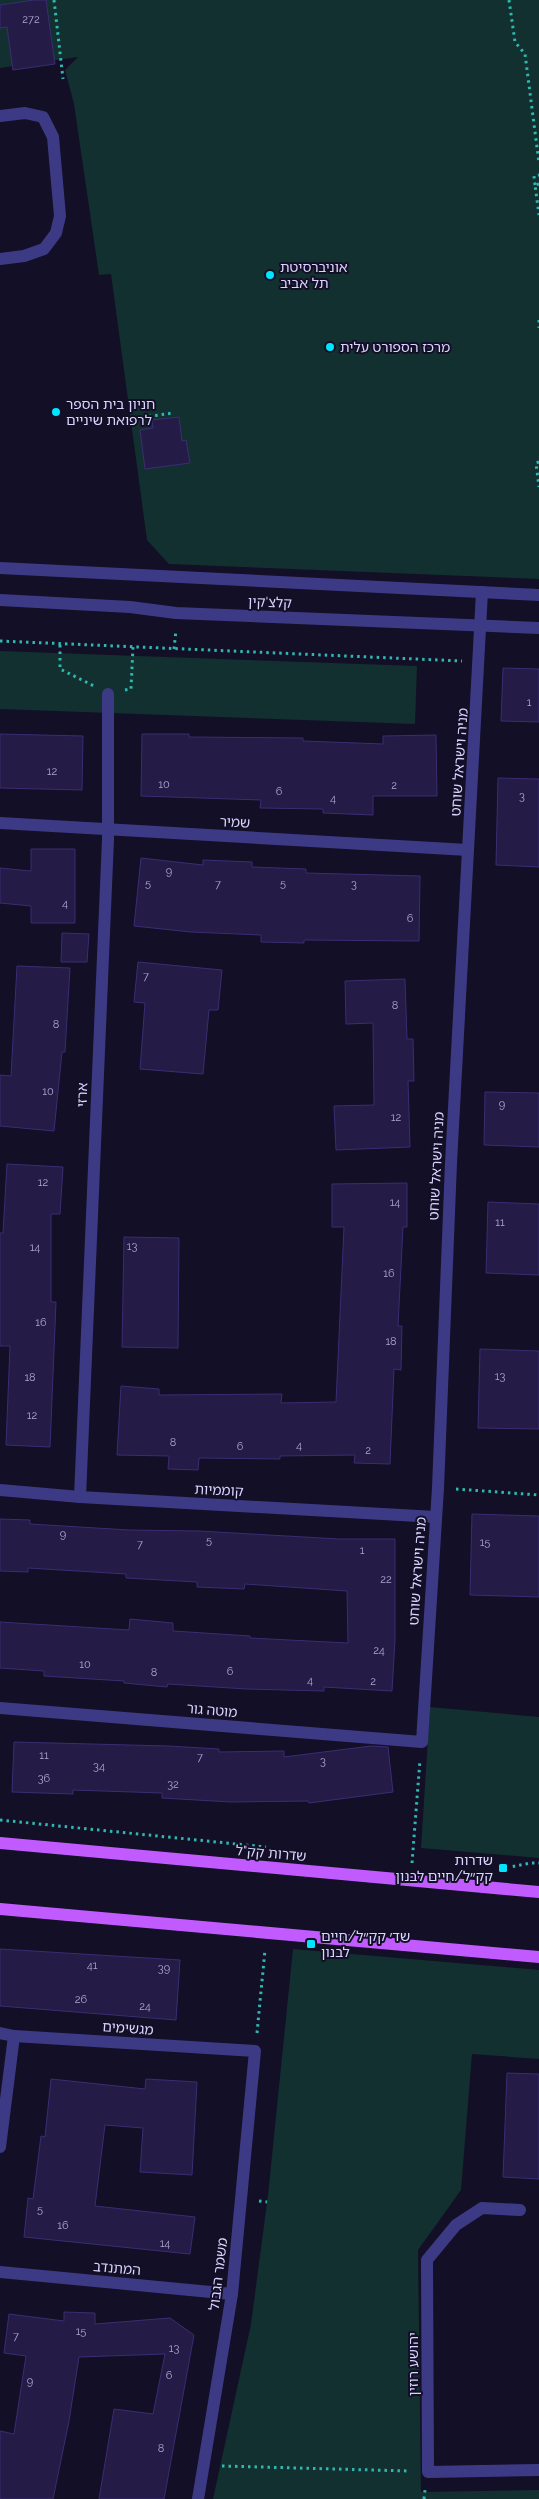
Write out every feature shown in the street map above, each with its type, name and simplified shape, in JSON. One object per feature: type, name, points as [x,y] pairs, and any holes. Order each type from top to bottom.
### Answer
[{"type":"main road","name":"שדרות קק\"ל","points":[[0,1843],[539,1892]]},
{"type":"main road","points":[[0,1909],[539,1957]]},
{"type":"street","points":[[0,116],[25,113],[43,117],[52,137],[60,216],[56,233],[44,249],[24,256],[0,259]]},
{"type":"street","name":"קלצ'קין","points":[[0,568],[539,595]]},
{"type":"street","name":"מניה וישראל שוחט","points":[[422,1742],[438,1488],[451,1163],[480,661],[482,592]]},
{"type":"street","name":"קלצ'קין","points":[[0,600],[130,607],[176,613],[539,628]]},
{"type":"street","name":"ארזי","points":[[80,1498],[108,830],[108,694]]},
{"type":"street","name":"שמיר","points":[[0,823],[468,850]]},
{"type":"street","name":"קוממיות","points":[[0,1490],[80,1498],[436,1517]]},
{"type":"street","name":"מוטה גור","points":[[0,1708],[422,1742]]},
{"type":"street","name":"מגשימים","points":[[0,2033],[14,2036],[255,2051]]},
{"type":"street","points":[[0,2148],[14,2036]]},
{"type":"street","name":"משמר הגבול","points":[[198,2499],[232,2294],[255,2051]]},
{"type":"street","name":"יהושע רוזין","points":[[428,2472],[428,2260],[456,2226],[482,2208],[520,2210]]},
{"type":"street","name":"המתנדב","points":[[0,2272],[232,2294]]},
{"type":"street","points":[[428,2472],[539,2470]]},
{"type":"path","points":[[54,0],[63,79]]},
{"type":"path","points":[[510,0],[515,42],[525,54],[539,163]]},
{"type":"path","points":[[539,175],[534,176],[537,185],[539,215]]},
{"type":"path","points":[[539,320],[539,328]]},
{"type":"path","points":[[124,420],[173,413]]},
{"type":"path","points":[[539,462],[536,463],[539,487]]},
{"type":"path","points":[[174,649],[176,624]]},
{"type":"path","points":[[0,641],[480,661]]},
{"type":"path","points":[[60,645],[60,669],[108,694],[131,689],[133,647]]},
{"type":"path","points":[[438,1488],[539,1496]]},
{"type":"path","points":[[410,1879],[422,1742]]},
{"type":"path","points":[[0,1820],[274,1847]]},
{"type":"path","points":[[402,1860],[421,1863]]},
{"type":"path","points":[[495,1870],[531,1863],[539,1864]]},
{"type":"path","points":[[255,2051],[267,1932]]},
{"type":"path","points":[[204,2466],[428,2472]]},
{"type":"green space","name":"מרכז הספורט עלית","points":[[0,0],[539,0],[539,579],[169,564],[147,540],[111,274],[99,275],[74,104],[65,70],[78,57],[0,68]]},
{"type":"green space","points":[[0,651],[417,666],[415,724],[0,709]]},
{"type":"green space","points":[[430,1707],[539,1717],[539,1858],[421,1848]]},
{"type":"green space","points":[[293,1949],[539,1970],[539,2059],[472,2054],[461,2190],[418,2250],[421,2492],[539,2490],[539,2499],[213,2499],[251,2324],[268,2195]]},
{"type":"building","points":[[46,0],[55,64],[13,70],[7,27],[0,28],[0,5]]},
{"type":"building","points":[[179,417],[182,441],[186,440],[190,463],[145,469],[140,430],[153,428],[152,420]]},
{"type":"building","points":[[503,668],[539,669],[539,722],[501,721]]},
{"type":"building","points":[[0,734],[83,736],[82,790],[0,788]]},
{"type":"building","points":[[142,734],[189,734],[189,737],[303,738],[303,741],[383,744],[383,736],[436,735],[437,796],[373,796],[373,815],[323,813],[323,809],[260,808],[261,800],[141,796]]},
{"type":"building","points":[[498,778],[539,779],[539,867],[496,865]]},
{"type":"building","points":[[31,849],[75,849],[75,923],[31,923],[31,906],[0,903],[0,868],[31,871]]},
{"type":"building","points":[[141,858],[203,865],[203,860],[252,862],[252,867],[306,869],[306,873],[420,876],[419,941],[304,940],[304,943],[261,942],[261,935],[191,932],[134,926]]},
{"type":"building","points":[[62,933],[89,934],[87,962],[61,962]]},
{"type":"building","points":[[138,962],[222,970],[218,1010],[209,1010],[203,1074],[140,1069],[145,1003],[134,1002]]},
{"type":"building","points":[[17,966],[70,968],[65,1052],[62,1052],[54,1131],[0,1126],[0,1075],[11,1076]]},
{"type":"building","points":[[405,979],[407,1039],[413,1039],[414,1081],[408,1081],[410,1147],[336,1150],[334,1106],[374,1105],[373,1023],[346,1024],[345,981]]},
{"type":"building","points":[[485,1092],[539,1093],[539,1147],[484,1145]]},
{"type":"building","points":[[7,1164],[63,1167],[60,1214],[51,1214],[51,1302],[56,1302],[50,1447],[6,1445],[10,1346],[0,1346],[0,1233],[3,1233]]},
{"type":"building","points":[[407,1183],[407,1227],[403,1227],[398,1326],[402,1326],[401,1370],[394,1369],[390,1464],[354,1463],[355,1455],[280,1456],[280,1459],[199,1458],[198,1470],[168,1469],[169,1456],[117,1455],[121,1386],[159,1389],[159,1395],[282,1394],[281,1403],[336,1402],[344,1227],[332,1227],[332,1184]]},
{"type":"building","points":[[488,1202],[539,1204],[539,1275],[486,1273]]},
{"type":"building","points":[[124,1237],[179,1238],[178,1348],[122,1347]]},
{"type":"building","points":[[480,1349],[539,1351],[539,1429],[478,1428]]},
{"type":"building","points":[[472,1514],[539,1516],[539,1597],[470,1595]]},
{"type":"building","points":[[0,1519],[30,1520],[30,1524],[129,1530],[199,1531],[339,1539],[395,1539],[395,1640],[392,1691],[324,1687],[324,1691],[246,1689],[168,1684],[167,1687],[124,1683],[124,1681],[44,1676],[44,1671],[0,1668],[0,1622],[129,1630],[130,1619],[173,1623],[173,1631],[250,1636],[250,1638],[348,1643],[347,1591],[245,1584],[244,1589],[197,1587],[197,1582],[126,1578],[126,1574],[28,1568],[28,1572],[0,1571]]},
{"type":"building","points":[[14,1742],[168,1746],[219,1749],[219,1752],[284,1751],[284,1757],[371,1746],[388,1747],[393,1792],[309,1803],[308,1801],[231,1802],[162,1798],[162,1793],[73,1790],[73,1794],[12,1792]]},
{"type":"building","points":[[0,1949],[180,1960],[176,2020],[0,2006]]},
{"type":"building","points":[[507,2073],[539,2074],[539,2179],[503,2177]]},
{"type":"building","points":[[51,2079],[145,2089],[146,2079],[197,2082],[192,2175],[140,2172],[143,2128],[105,2125],[95,2206],[195,2217],[190,2254],[24,2237],[28,2198],[33,2199],[41,2136],[45,2137]]},
{"type":"building","points":[[64,2312],[95,2313],[95,2324],[170,2318],[194,2335],[164,2499],[99,2499],[114,2409],[153,2414],[165,2354],[79,2357],[69,2421],[53,2499],[0,2499],[0,2431],[14,2434],[26,2356],[4,2353],[9,2314],[64,2321]]},
{"type":"place","name":"אוניברסיטת תל אביב","points":[[270,275]]},
{"type":"place","name":"מרכז הספורט עלית","points":[[330,347]]},
{"type":"place","name":"חניון בית הספר לרפואת שיניים","points":[[56,412]]},
{"type":"place","name":"שדרות קק״ל/חיים לבנון","points":[[503,1868]]},
{"type":"place","name":"שד׳ קק״ל/חיים לבנון","points":[[311,1944]]}]
